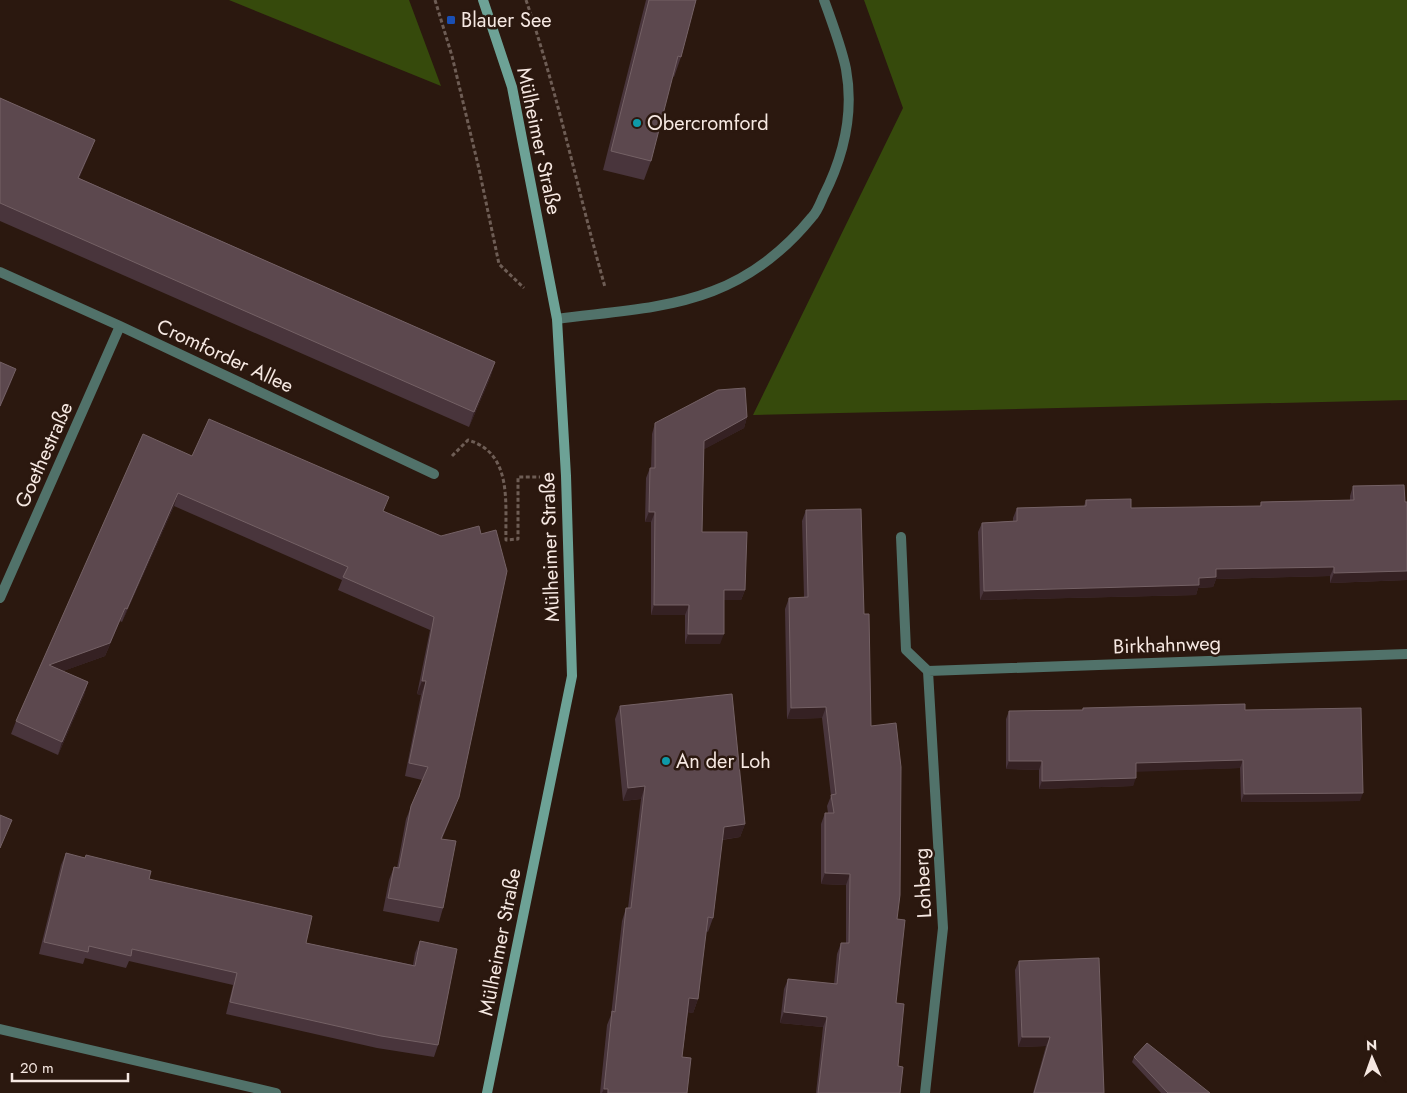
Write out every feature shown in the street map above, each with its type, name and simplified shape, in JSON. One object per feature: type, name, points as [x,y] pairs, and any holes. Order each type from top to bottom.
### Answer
[{"type":"main road","name":"Mülheimer Straße","points":[[483,0],[512,87],[557,319],[566,476],[572,676],[487,1093]]},
{"type":"street","points":[[557,319],[672,304],[713,291],[747,276],[780,251],[814,216],[830,183],[844,144],[848,107],[846,69],[824,0]]},
{"type":"street","name":"Cromforder Allee","points":[[0,272],[120,326],[434,474]]},
{"type":"street","name":"Goethestraße","points":[[0,598],[120,326]]},
{"type":"street","points":[[900,537],[906,650],[928,671]]},
{"type":"street","name":"Birkhahnweg","points":[[928,671],[1407,654]]},
{"type":"street","name":"Lohberg","points":[[925,1093],[943,928],[928,671]]},
{"type":"street","points":[[0,1029],[276,1093]]},
{"type":"path","points":[[435,0],[452,56],[499,264],[524,288]]},
{"type":"path","points":[[526,0],[543,48],[612,312]]},
{"type":"path","points":[[434,474],[468,440],[487,450],[497,461],[504,476],[506,540],[518,539],[518,477],[566,476]]},
{"type":"green space","points":[[229,0],[409,0],[441,86]]},
{"type":"green space","points":[[864,0],[1407,0],[1407,400],[753,415],[903,108]]},
{"type":"building","name":"Obercromford","points":[[649,0],[696,0],[681,57],[678,56],[651,161],[611,151]]},
{"type":"building","points":[[0,98],[95,140],[78,178],[495,362],[474,412],[0,203]]},
{"type":"building","points":[[0,362],[16,369],[0,406]]},
{"type":"building","points":[[745,388],[747,417],[704,441],[702,532],[747,532],[745,590],[724,590],[724,634],[688,634],[689,605],[654,605],[655,512],[649,512],[650,468],[655,468],[655,423],[718,390]]},
{"type":"building","points":[[209,419],[389,497],[383,511],[441,536],[479,526],[481,534],[496,530],[507,571],[459,797],[441,839],[456,841],[443,908],[388,898],[394,867],[399,868],[411,806],[428,767],[409,763],[426,681],[422,681],[434,617],[343,577],[348,567],[178,493],[110,643],[49,665],[88,682],[62,742],[16,721],[143,434],[192,456]]},
{"type":"building","points":[[1404,485],[1405,502],[1407,502],[1407,571],[1334,573],[1334,567],[1216,569],[1216,577],[1199,578],[1199,585],[984,591],[982,523],[1017,521],[1017,508],[1086,506],[1086,500],[1131,499],[1131,508],[1261,506],[1261,502],[1354,500],[1353,486]]},
{"type":"building","points":[[861,509],[864,614],[869,614],[871,726],[896,723],[901,767],[900,895],[897,919],[905,920],[896,1003],[904,1004],[898,1066],[903,1067],[900,1093],[818,1093],[827,1017],[784,1012],[788,979],[837,984],[841,943],[849,943],[850,874],[825,873],[825,813],[834,813],[831,795],[836,794],[826,707],[791,708],[789,598],[808,597],[806,510]]},
{"type":"building","points":[[732,694],[745,824],[724,827],[713,918],[708,917],[698,999],[689,998],[682,1057],[691,1058],[687,1093],[608,1093],[608,1089],[604,1089],[612,1011],[615,1012],[626,908],[631,908],[645,786],[628,788],[620,706]]},
{"type":"building","points":[[1245,704],[1245,710],[1361,708],[1363,793],[1244,794],[1243,760],[1136,763],[1136,778],[1042,781],[1042,761],[1009,761],[1009,711]]},
{"type":"building","points":[[0,815],[12,820],[0,848]]},
{"type":"building","points":[[66,853],[85,858],[86,855],[151,871],[149,879],[312,916],[306,943],[415,966],[420,941],[457,949],[438,1045],[381,1036],[230,1002],[237,973],[132,949],[131,956],[89,946],[88,952],[44,942]]},
{"type":"building","points":[[1099,958],[1104,1093],[1034,1093],[1050,1037],[1022,1037],[1019,961]]},
{"type":"building","points":[[1147,1043],[1210,1093],[1168,1093],[1134,1057]]},
{"type":"place","name":"Blauer See","points":[[451,20]]},
{"type":"place","name":"Obercromford","points":[[637,123]]},
{"type":"place","name":"An der Loh","points":[[666,761]]}]
